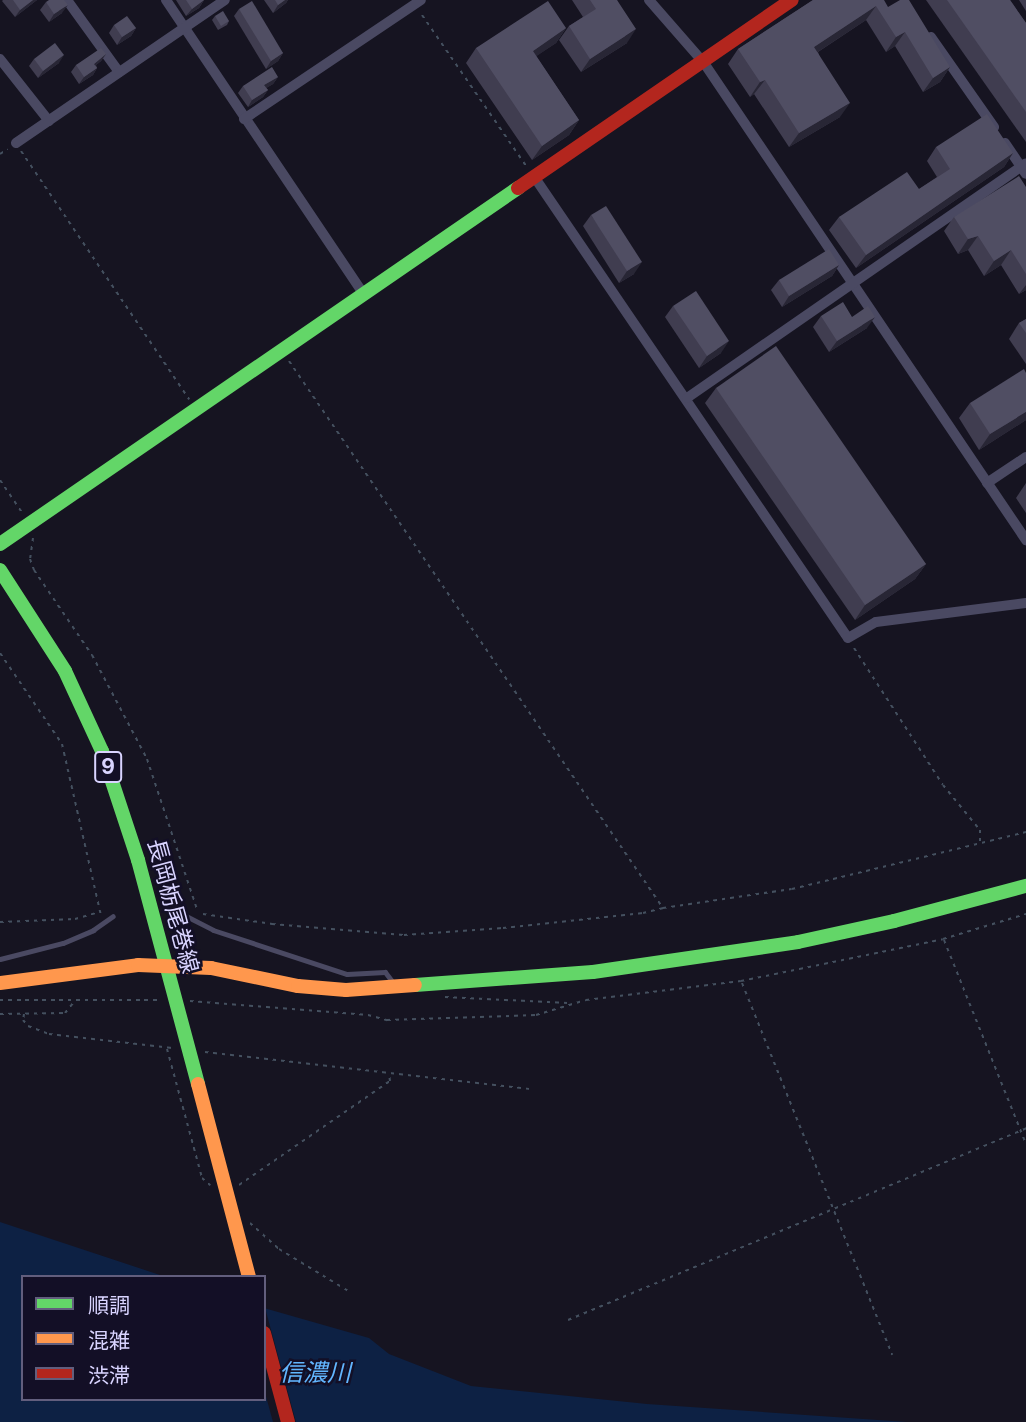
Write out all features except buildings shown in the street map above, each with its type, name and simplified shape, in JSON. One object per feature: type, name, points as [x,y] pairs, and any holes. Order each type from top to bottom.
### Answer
[{"type":"street","points":[[67,0],[119,72]]},
{"type":"street","points":[[166,0],[363,293]]},
{"type":"street","points":[[16,143],[225,0]]},
{"type":"street","points":[[649,0],[704,63],[1026,540]]},
{"type":"street","points":[[0,544],[616,120],[704,63],[792,0]]},
{"type":"street","points":[[244,119],[418,2]]},
{"type":"street","points":[[687,398],[1025,168],[921,22]]},
{"type":"street","points":[[0,59],[49,121]]},
{"type":"street","points":[[535,178],[848,638],[876,622],[1026,603]]},
{"type":"street","points":[[987,483],[1026,457]]},
{"type":"street","name":"長岡栃尾巻線","points":[[0,570],[65,671],[93,729],[131,838],[248,1275]]},
{"type":"street","points":[[0,983],[121,966],[166,964],[228,971],[298,986],[346,990],[593,972],[709,957],[894,921],[1026,886]]},
{"type":"street","points":[[266,1340],[288,1422]]},
{"type":"lane","points":[[0,959],[63,943],[93,930],[113,916]]},
{"type":"lane","points":[[186,916],[214,930],[347,974],[385,972],[396,987]]},
{"type":"path","points":[[418,2],[535,178]]},
{"type":"path","points":[[16,143],[196,409]]},
{"type":"path","points":[[282,351],[663,908]]},
{"type":"path","points":[[0,480],[30,524],[33,535],[30,559],[34,570],[92,655],[147,759],[198,912],[272,924],[404,935],[529,926],[643,913],[792,889],[1026,832]]},
{"type":"path","points":[[848,638],[943,785],[980,831],[981,842]]},
{"type":"path","points":[[0,653],[62,744],[99,912],[104,920]]},
{"type":"path","points":[[0,922],[75,919],[99,912]]},
{"type":"path","points":[[943,939],[1026,1144]]},
{"type":"path","points":[[741,981],[891,1355]]},
{"type":"path","points":[[435,997],[571,1004]]},
{"type":"path","points":[[0,1014],[65,1013],[75,1002]]},
{"type":"path","points":[[24,1014],[23,1020],[28,1026],[49,1034],[163,1047]]},
{"type":"path","points":[[205,1052],[531,1089]]},
{"type":"path","points":[[233,1189],[390,1081],[389,1073]]},
{"type":"path","points":[[568,1320],[1026,1128]]},
{"type":"water","name":"信濃川","points":[[0,1222],[160,1275],[21,1275],[21,1401],[266,1401],[266,1309],[369,1338],[389,1354],[471,1386],[647,1404],[907,1422],[0,1422]]},
{"type":"pier","points":[[266,1311],[296,1422],[273,1422],[266,1396]]},
{"type":"traffic: fast","points":[[0,544],[518,188]]},
{"type":"traffic: fast","points":[[0,570],[65,671],[102,751],[138,860],[198,1084]]},
{"type":"traffic: fast","points":[[415,985],[593,972],[798,942],[894,921],[1026,886]]},
{"type":"traffic: slow","points":[[0,983],[138,965],[211,968],[298,986],[346,990],[415,985]]},
{"type":"traffic: slow","points":[[198,1084],[248,1275]]},
{"type":"traffic: jam","points":[[518,188],[792,0]]},
{"type":"traffic: jam","points":[[266,1340],[288,1422]]}]
